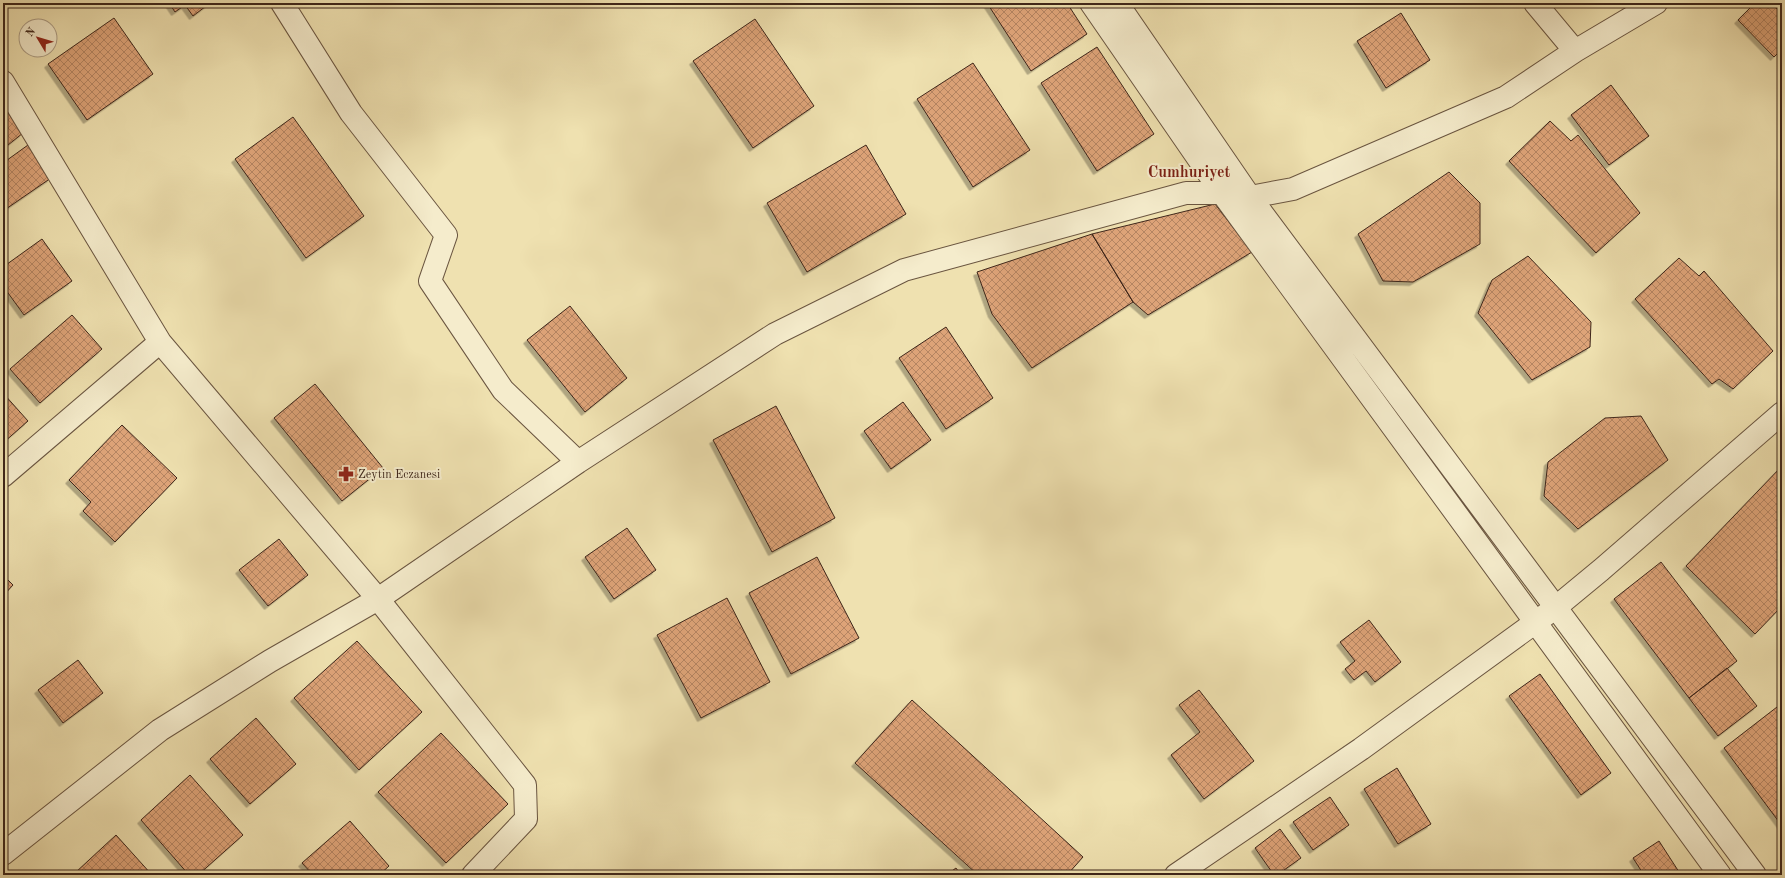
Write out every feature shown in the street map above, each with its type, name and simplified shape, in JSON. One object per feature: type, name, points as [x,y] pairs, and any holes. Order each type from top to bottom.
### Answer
[{"type":"street","points":[[282,3],[351,113],[446,235],[430,281],[503,390],[578,462]]},
{"type":"street","points":[[1091,3],[1222,194],[1720,875]]},
{"type":"street","points":[[1117,3],[1250,197],[1754,875]]},
{"type":"street","points":[[1535,3],[1575,51]]},
{"type":"street","points":[[3,854],[160,730],[270,661],[378,599],[578,462],[775,334],[904,270],[1186,193],[1222,194],[1250,197],[1293,189],[1506,98],[1575,51],[1656,3]]},
{"type":"street","points":[[3,82],[160,342],[378,599],[525,785],[526,819],[473,875]]},
{"type":"street","points":[[3,476],[160,342]]},
{"type":"street","points":[[1176,875],[1360,749],[1555,608],[1782,413]]},
{"type":"building","points":[[169,3],[210,3],[193,16],[185,5],[175,12]]},
{"type":"building","points":[[987,3],[1067,3],[1087,34],[1031,71]]},
{"type":"building","points":[[1755,3],[1771,3],[1782,14],[1782,49],[1774,57],[1738,20]]},
{"type":"building","points":[[1401,13],[1430,60],[1386,88],[1357,41]]},
{"type":"building","points":[[114,18],[153,74],[87,120],[48,64]]},
{"type":"building","points":[[755,19],[814,106],[753,148],[693,61]]},
{"type":"building","points":[[1097,47],[1154,134],[1097,171],[1041,83]]},
{"type":"building","points":[[973,63],[1030,150],[973,187],[917,99]]},
{"type":"building","points":[[1611,85],[1649,136],[1609,165],[1571,115]]},
{"type":"building","points":[[3,106],[23,133],[3,149]]},
{"type":"building","points":[[293,117],[364,216],[306,258],[235,159]]},
{"type":"building","points":[[1550,121],[1571,141],[1578,135],[1640,213],[1596,253],[1509,161]]},
{"type":"building","points":[[28,145],[51,178],[3,211],[3,163]]},
{"type":"building","points":[[866,145],[906,214],[807,272],[767,203]]},
{"type":"building","points":[[1449,172],[1480,203],[1480,244],[1413,282],[1383,281],[1358,234]]},
{"type":"building","points":[[1215,204],[1252,252],[1148,315],[1133,302],[1092,234]]},
{"type":"building","points":[[1092,234],[1133,302],[1032,368],[992,314],[977,272]]},
{"type":"building","points":[[42,239],[72,281],[24,315],[3,286],[3,267]]},
{"type":"building","points":[[1528,256],[1591,322],[1590,347],[1532,380],[1478,313],[1492,280]]},
{"type":"building","points":[[1679,258],[1699,276],[1704,271],[1773,351],[1733,389],[1719,379],[1712,384],[1635,299]]},
{"type":"building","points":[[570,306],[627,378],[585,412],[527,340]]},
{"type":"building","points":[[72,315],[102,349],[40,403],[10,369]]},
{"type":"building","points":[[946,327],[993,398],[946,429],[899,358]]},
{"type":"building","points":[[315,384],[383,468],[342,501],[274,418]]},
{"type":"building","points":[[3,393],[28,421],[3,443]]},
{"type":"building","points":[[903,402],[931,440],[891,469],[864,431]]},
{"type":"building","points":[[776,406],[835,518],[772,552],[713,440]]},
{"type":"building","points":[[1641,416],[1668,460],[1578,529],[1544,496],[1548,462],[1605,418]]},
{"type":"building","points":[[122,425],[177,478],[115,542],[83,511],[91,502],[69,480]]},
{"type":"building","points":[[1782,466],[1782,606],[1755,634],[1686,566]]},
{"type":"building","points":[[627,528],[656,570],[614,599],[585,557]]},
{"type":"building","points":[[279,539],[308,575],[268,606],[239,570]]},
{"type":"building","points":[[817,557],[859,638],[791,674],[749,593]]},
{"type":"building","points":[[1661,562],[1737,661],[1689,698],[1614,599]]},
{"type":"building","points":[[3,575],[13,585],[3,596]]},
{"type":"building","points":[[727,598],[770,682],[701,718],[657,635]]},
{"type":"building","points":[[1369,620],[1401,662],[1375,682],[1366,671],[1354,680],[1345,669],[1355,661],[1340,642]]},
{"type":"building","points":[[357,641],[422,712],[359,770],[294,698]]},
{"type":"building","points":[[78,660],[103,693],[63,723],[38,690]]},
{"type":"building","points":[[1727,668],[1757,706],[1718,736],[1689,698]]},
{"type":"building","points":[[1540,674],[1611,773],[1581,795],[1509,696]]},
{"type":"building","points":[[1199,690],[1254,761],[1204,799],[1171,755],[1200,732],[1179,705]]},
{"type":"building","points":[[912,700],[1083,857],[1067,875],[978,875],[855,763]]},
{"type":"building","points":[[1777,707],[1782,714],[1782,826],[1724,748]]},
{"type":"building","points":[[256,718],[296,764],[250,804],[210,759]]},
{"type":"building","points":[[441,733],[508,804],[446,863],[378,792]]},
{"type":"building","points":[[1397,768],[1431,824],[1398,844],[1364,789]]},
{"type":"building","points":[[190,775],[243,835],[198,875],[189,875],[141,820]]},
{"type":"building","points":[[1330,797],[1349,825],[1313,850],[1293,822]]},
{"type":"building","points":[[350,821],[389,866],[379,875],[313,875],[302,863]]},
{"type":"building","points":[[1280,829],[1301,858],[1277,875],[1274,875],[1255,848]]},
{"type":"building","points":[[116,835],[152,875],[77,875],[75,873]]},
{"type":"building","points":[[1659,841],[1681,875],[1644,875],[1633,858]]},
{"type":"building","points":[[956,868],[961,875],[946,875]]},
{"type":"place","name":"Zeytin Eczanesi","points":[[346,474]]},
{"type":"district","name":"Cumhuriyet","points":[[1189,171]]}]
